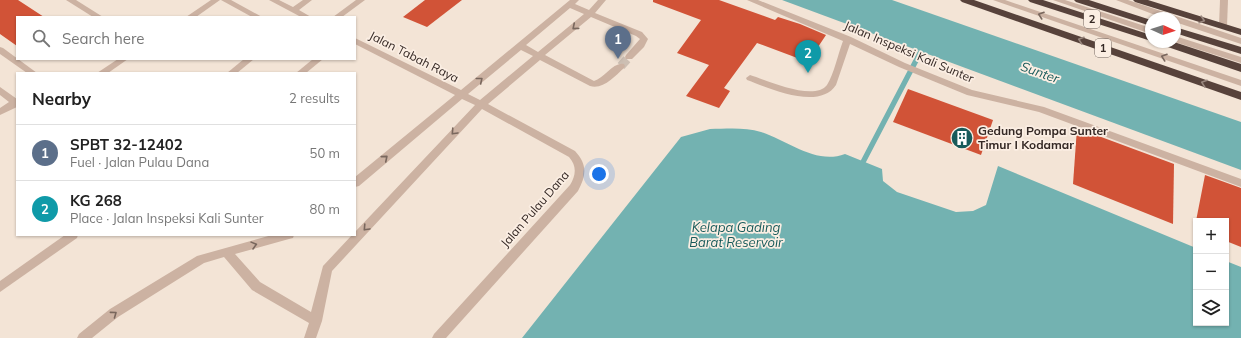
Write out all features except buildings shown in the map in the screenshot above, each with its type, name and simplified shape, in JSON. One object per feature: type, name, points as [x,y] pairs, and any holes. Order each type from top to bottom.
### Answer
[{"type":"highway","name":"1","points":[[966,0],[1241,96]]},
{"type":"highway","name":"2","points":[[1033,0],[1145,36]]},
{"type":"highway","name":"2","points":[[1079,0],[1145,21]]},
{"type":"highway","points":[[1138,0],[1241,32]]},
{"type":"highway","points":[[1181,32],[1241,51]]},
{"type":"highway","points":[[1181,48],[1241,68]]},
{"type":"street","points":[[70,0],[97,16]]},
{"type":"street","points":[[192,16],[216,0]]},
{"type":"street","points":[[225,0],[256,16]]},
{"type":"street","points":[[272,0],[295,9],[306,16]]},
{"type":"street","points":[[295,9],[308,0]]},
{"type":"street","points":[[339,16],[362,0]]},
{"type":"street","points":[[310,338],[316,321],[320,292],[327,269],[485,101],[591,14],[602,0]]},
{"type":"street","name":"Jalan Inspeksi Kali Sunter","points":[[751,0],[848,39],[915,71],[970,92],[1041,109],[1241,183]]},
{"type":"street","points":[[997,0],[1241,84]]},
{"type":"street","points":[[1057,0],[1145,29]]},
{"type":"street","points":[[1120,0],[1154,12]]},
{"type":"street","points":[[1222,26],[1224,0]]},
{"type":"street","points":[[356,182],[572,2],[591,14],[639,34],[644,39],[641,45],[629,57]]},
{"type":"street","points":[[1181,21],[1241,41]]},
{"type":"street","points":[[750,78],[806,95],[818,94],[829,88],[848,39]]},
{"type":"street","name":"Jalan Tabah Raya","points":[[356,41],[485,101]]},
{"type":"street","points":[[1181,41],[1241,60]]},
{"type":"street","points":[[520,46],[593,84],[603,81],[620,66]]},
{"type":"street","points":[[0,50],[32,72]]},
{"type":"street","points":[[104,72],[122,60]]},
{"type":"street","points":[[232,72],[249,60]]},
{"type":"street","points":[[301,72],[318,60]]},
{"type":"street","points":[[0,90],[16,103],[0,112]]},
{"type":"street","name":"Jalan Pulau Dana","points":[[438,338],[574,188],[579,180],[582,169],[579,160],[572,154],[485,101]]},
{"type":"street","points":[[0,287],[72,236]]},
{"type":"street","points":[[84,338],[114,313],[201,258],[285,236]]},
{"type":"street","points":[[226,252],[256,286],[316,321]]},
{"type":"water","name":"Sunter","points":[[782,0],[892,0],[1241,122],[1241,170]]},
{"type":"water","name":"Kelapa Gading Barat Reservoir","points":[[710,129],[749,129],[761,132],[813,154],[834,157],[845,154],[882,169],[883,181],[897,192],[956,212],[973,211],[986,205],[998,166],[1193,247],[1193,326],[1229,326],[1229,262],[1241,267],[1241,338],[522,338],[681,137]]},
{"type":"waterway","points":[[863,162],[921,51]]},
{"type":"tunnel","points":[[621,66],[629,57]]},
{"type":"place","name":"SPBT 32-12402","points":[[618,59]]},
{"type":"place","name":"KG 268","points":[[808,73]]},
{"type":"place","name":"Gedung Pompa Sunter Timur I Kodamar","points":[[962,138]]}]
